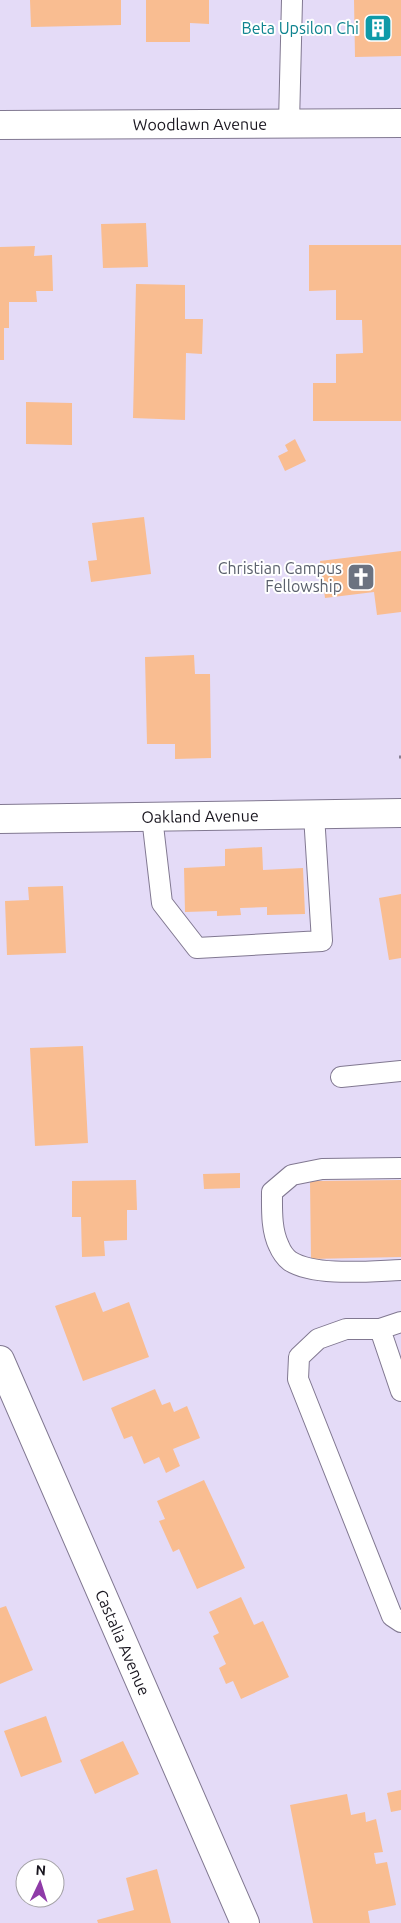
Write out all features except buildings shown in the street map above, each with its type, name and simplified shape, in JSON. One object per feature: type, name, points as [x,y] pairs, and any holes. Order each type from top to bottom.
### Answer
[{"type":"street","name":"Woodlawn Avenue","points":[[0,125],[401,122]]},
{"type":"street","name":"Oakland Avenue","points":[[0,819],[401,814]]},
{"type":"street","name":"Castalia Avenue","points":[[0,1360],[245,1923]]},
{"type":"lane","points":[[289,123],[292,0]]},
{"type":"lane","points":[[152,817],[162,903],[197,948],[322,941],[314,815]]},
{"type":"lane","points":[[340,1077],[401,1071]]},
{"type":"lane","points":[[401,1168],[322,1169],[292,1175],[272,1192],[273,1222],[276,1238],[278,1245],[289,1260],[305,1268],[350,1272],[401,1270]]},
{"type":"lane","points":[[401,1322],[380,1329],[346,1328],[318,1339],[299,1357],[298,1379],[392,1616],[401,1622]]},
{"type":"lane","points":[[380,1329],[401,1391]]},
{"type":"place","name":"Beta Upsilon Chi","points":[[378,28]]},
{"type":"place","name":"Christian Campus Fellowship","points":[[361,577]]}]
